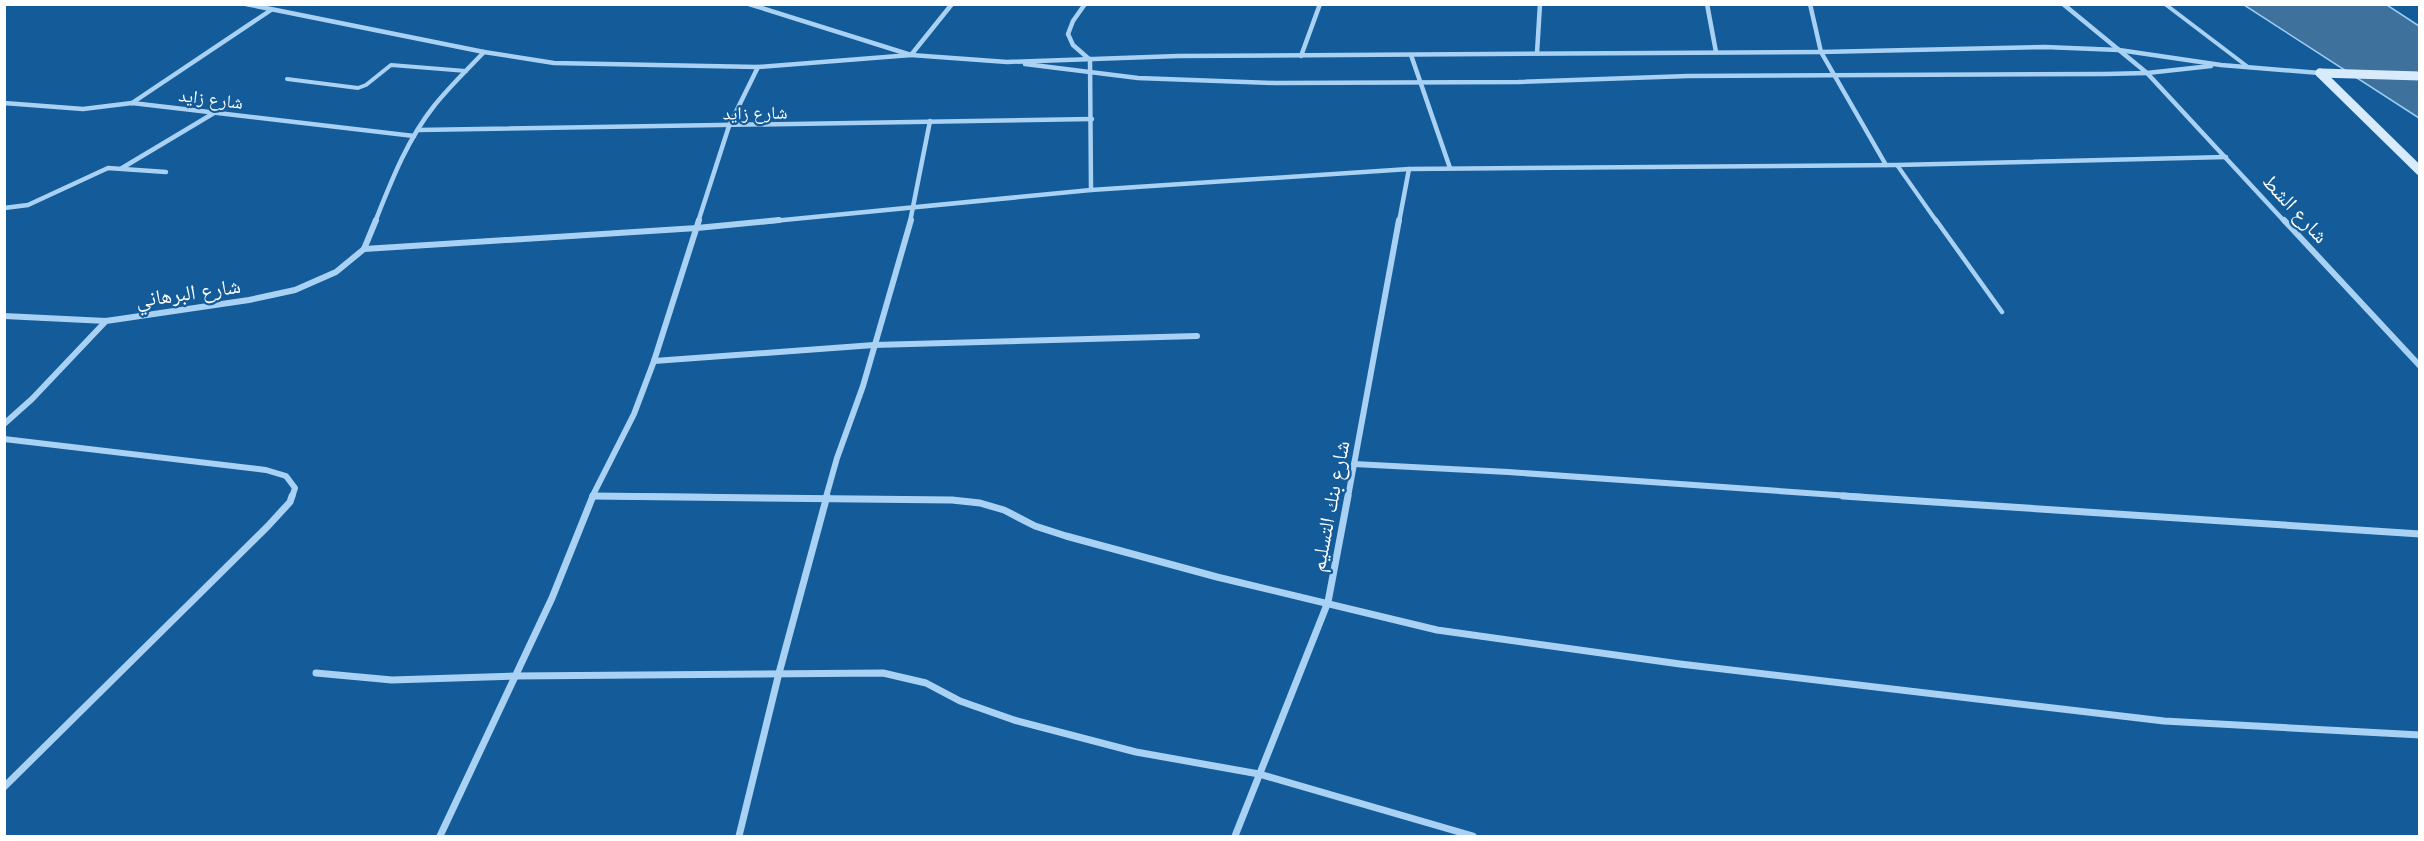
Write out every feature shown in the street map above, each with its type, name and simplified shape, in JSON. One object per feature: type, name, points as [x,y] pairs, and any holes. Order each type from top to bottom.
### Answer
[{"type":"street","points":[[246,4],[484,52],[554,63],[758,67],[911,55],[1007,62],[1138,78],[1275,83],[2147,73],[2221,65]]},
{"type":"street","points":[[749,4],[911,55]]},
{"type":"street","points":[[911,55],[952,4]]},
{"type":"street","points":[[1085,4],[1069,25],[1066,34],[1069,42],[1090,59]]},
{"type":"street","points":[[1301,56],[1320,4]]},
{"type":"street","points":[[1537,53],[1540,4]]},
{"type":"street","points":[[1707,4],[1716,52]]},
{"type":"street","points":[[1810,4],[1821,52],[1886,165]]},
{"type":"street","name":"شارع الشط","points":[[2063,4],[2147,73],[2420,366]]},
{"type":"street","points":[[132,103],[271,10]]},
{"type":"street","points":[[1007,62],[2044,47],[2119,50],[2221,65],[2320,73],[2420,76]]},
{"type":"street","points":[[484,52],[434,106],[414,136],[393,178],[364,249],[697,228],[1091,190],[1409,169],[1897,165],[2226,157]]},
{"type":"street","points":[[1411,56],[1418,82],[1450,168]]},
{"type":"street","points":[[1090,59],[1091,190]]},
{"type":"street","points":[[440,837],[552,598],[593,496],[634,414],[654,361],[729,126],[758,67]]},
{"type":"street","points":[[2320,73],[2420,171]]},
{"type":"street","name":"شارع زايد","points":[[4,103],[90,108],[132,103],[414,136]]},
{"type":"street","points":[[122,169],[215,112]]},
{"type":"street","name":"شارع زايد","points":[[418,130],[1092,119]]},
{"type":"street","points":[[739,837],[779,673],[837,458],[874,345],[915,206],[930,121]]},
{"type":"street","points":[[4,208],[28,205],[107,169],[166,172]]},
{"type":"street","name":"شارع بنك التسليم","points":[[1235,837],[1328,602],[1409,169]]},
{"type":"street","name":"شارع البرهاني","points":[[4,316],[106,321],[249,300],[295,290],[336,272],[364,249]]},
{"type":"street","points":[[4,424],[32,399],[106,321]]},
{"type":"street","points":[[654,361],[874,345],[1197,336]]},
{"type":"street","points":[[4,439],[266,470],[285,476],[295,488],[290,502],[268,526],[4,787]]},
{"type":"street","points":[[1354,464],[1508,471],[1999,507],[2420,534]]},
{"type":"street","points":[[593,496],[952,500],[980,503],[1004,510],[1035,526],[1066,536],[1217,577],[1437,630],[1680,664],[2164,721],[2420,735]]},
{"type":"street","points":[[316,673],[392,680],[515,676],[883,673],[926,683],[960,701],[1014,720],[1136,752],[1259,774],[1473,837]]},
{"type":"lane","points":[[2165,4],[2248,67]]},
{"type":"lane","points":[[287,79],[358,88],[366,85],[391,65],[466,71]]},
{"type":"lane","points":[[1897,165],[2002,312]]},
{"type":"water","points":[[2244,5],[2387,5],[2419,26],[2419,118]]}]
